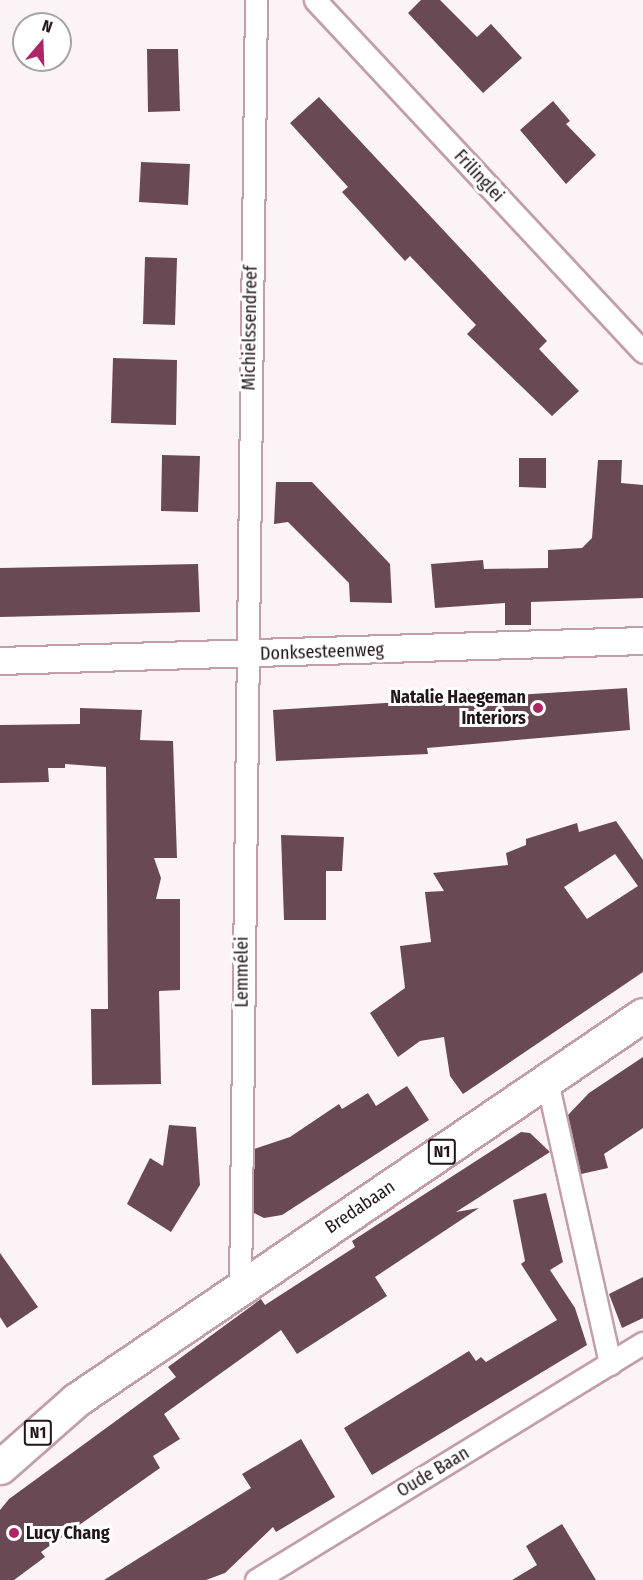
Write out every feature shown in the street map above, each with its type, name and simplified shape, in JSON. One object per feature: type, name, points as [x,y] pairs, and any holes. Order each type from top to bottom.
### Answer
[{"type":"main road","name":"Bredabaan","points":[[0,1467],[76,1400],[643,1015]]},
{"type":"main road","name":"Bredabaan","points":[[0,1436],[76,1400]]},
{"type":"street","name":"Michielssendreef","points":[[245,655],[256,0]]},
{"type":"street","name":"Frilinglei","points":[[315,0],[643,352]]},
{"type":"street","name":"Donksesteenweg","points":[[0,661],[245,655],[643,640]]},
{"type":"street","name":"Lemmélei","points":[[240,1288],[245,655]]},
{"type":"street","points":[[547,1081],[610,1364]]},
{"type":"street","name":"Oude Baan","points":[[256,1580],[643,1343]]},
{"type":"building","points":[[421,0],[440,0],[477,37],[491,24],[522,58],[483,93],[408,13]]},
{"type":"building","points":[[147,49],[178,49],[180,111],[148,112]]},
{"type":"building","points":[[319,97],[547,341],[539,349],[579,391],[552,416],[467,334],[476,325],[410,256],[405,261],[342,192],[348,187],[290,123]]},
{"type":"building","points":[[553,101],[570,121],[566,124],[596,155],[566,184],[520,130]]},
{"type":"building","points":[[141,162],[190,164],[188,205],[139,202]]},
{"type":"building","points":[[145,257],[177,258],[175,325],[143,324]]},
{"type":"building","points":[[113,358],[177,360],[176,425],[111,423]]},
{"type":"building","points":[[162,455],[200,456],[198,512],[161,511]]},
{"type":"building","points":[[519,458],[546,458],[546,488],[519,487]]},
{"type":"building","points":[[598,460],[622,460],[621,483],[643,485],[643,598],[531,602],[531,625],[505,625],[505,603],[435,608],[431,564],[483,560],[484,569],[548,568],[548,550],[582,548],[592,538]]},
{"type":"building","points":[[276,482],[312,482],[390,564],[392,603],[350,602],[349,583],[288,522],[274,524]]},
{"type":"building","points":[[198,564],[200,612],[0,617],[0,568]]},
{"type":"building","points":[[627,688],[630,730],[427,748],[428,754],[276,761],[273,710]]},
{"type":"building","points":[[80,708],[142,710],[140,740],[173,741],[177,858],[154,858],[161,878],[156,899],[180,899],[180,990],[159,991],[161,1084],[92,1085],[91,1009],[108,1009],[106,767],[65,764],[65,768],[48,768],[49,782],[0,783],[0,725],[80,724]]},
{"type":"building","points":[[616,821],[643,860],[643,972],[463,1094],[450,1076],[444,1037],[420,1041],[398,1057],[370,1013],[405,988],[400,946],[431,942],[425,892],[444,891],[433,873],[508,865],[506,853],[526,845],[526,839],[577,823],[579,832]],"holes":[[[615,854],[638,886],[587,919],[564,887]]]},
{"type":"building","points":[[281,835],[344,837],[342,871],[326,871],[326,920],[284,920]]},
{"type":"building","points":[[643,1057],[643,1128],[604,1154],[608,1168],[581,1174],[568,1115],[589,1093]]},
{"type":"building","points":[[407,1086],[429,1120],[282,1215],[264,1218],[254,1213],[254,1149],[290,1137],[339,1104],[342,1109],[368,1093],[376,1106]]},
{"type":"building","points":[[169,1125],[196,1127],[200,1185],[171,1232],[127,1204],[150,1158],[163,1166]]},
{"type":"building","points":[[521,1132],[530,1133],[550,1152],[456,1212],[479,1208],[375,1277],[387,1296],[297,1354],[281,1330],[164,1414],[180,1439],[153,1456],[160,1468],[41,1552],[45,1557],[14,1580],[0,1580],[0,1510],[9,1499],[176,1377],[168,1367],[261,1299],[265,1305],[355,1247],[352,1241]]},
{"type":"building","points":[[546,1193],[563,1262],[550,1270],[575,1308],[587,1345],[372,1475],[344,1428],[469,1351],[476,1361],[481,1357],[486,1362],[557,1320],[521,1264],[525,1261],[513,1200]]},
{"type":"building","points":[[0,1253],[38,1307],[7,1328],[0,1317]]},
{"type":"building","points":[[643,1277],[643,1318],[622,1328],[609,1294]]},
{"type":"building","points":[[301,1439],[335,1497],[276,1532],[273,1527],[225,1573],[206,1580],[104,1580],[251,1488],[242,1474]]},
{"type":"building","points":[[562,1524],[596,1580],[512,1580],[537,1565],[526,1546]]},
{"type":"place","name":"Natalie Haegeman Interiors","points":[[538,708]]},
{"type":"place","name":"Lucy Chang","points":[[14,1533]]}]
